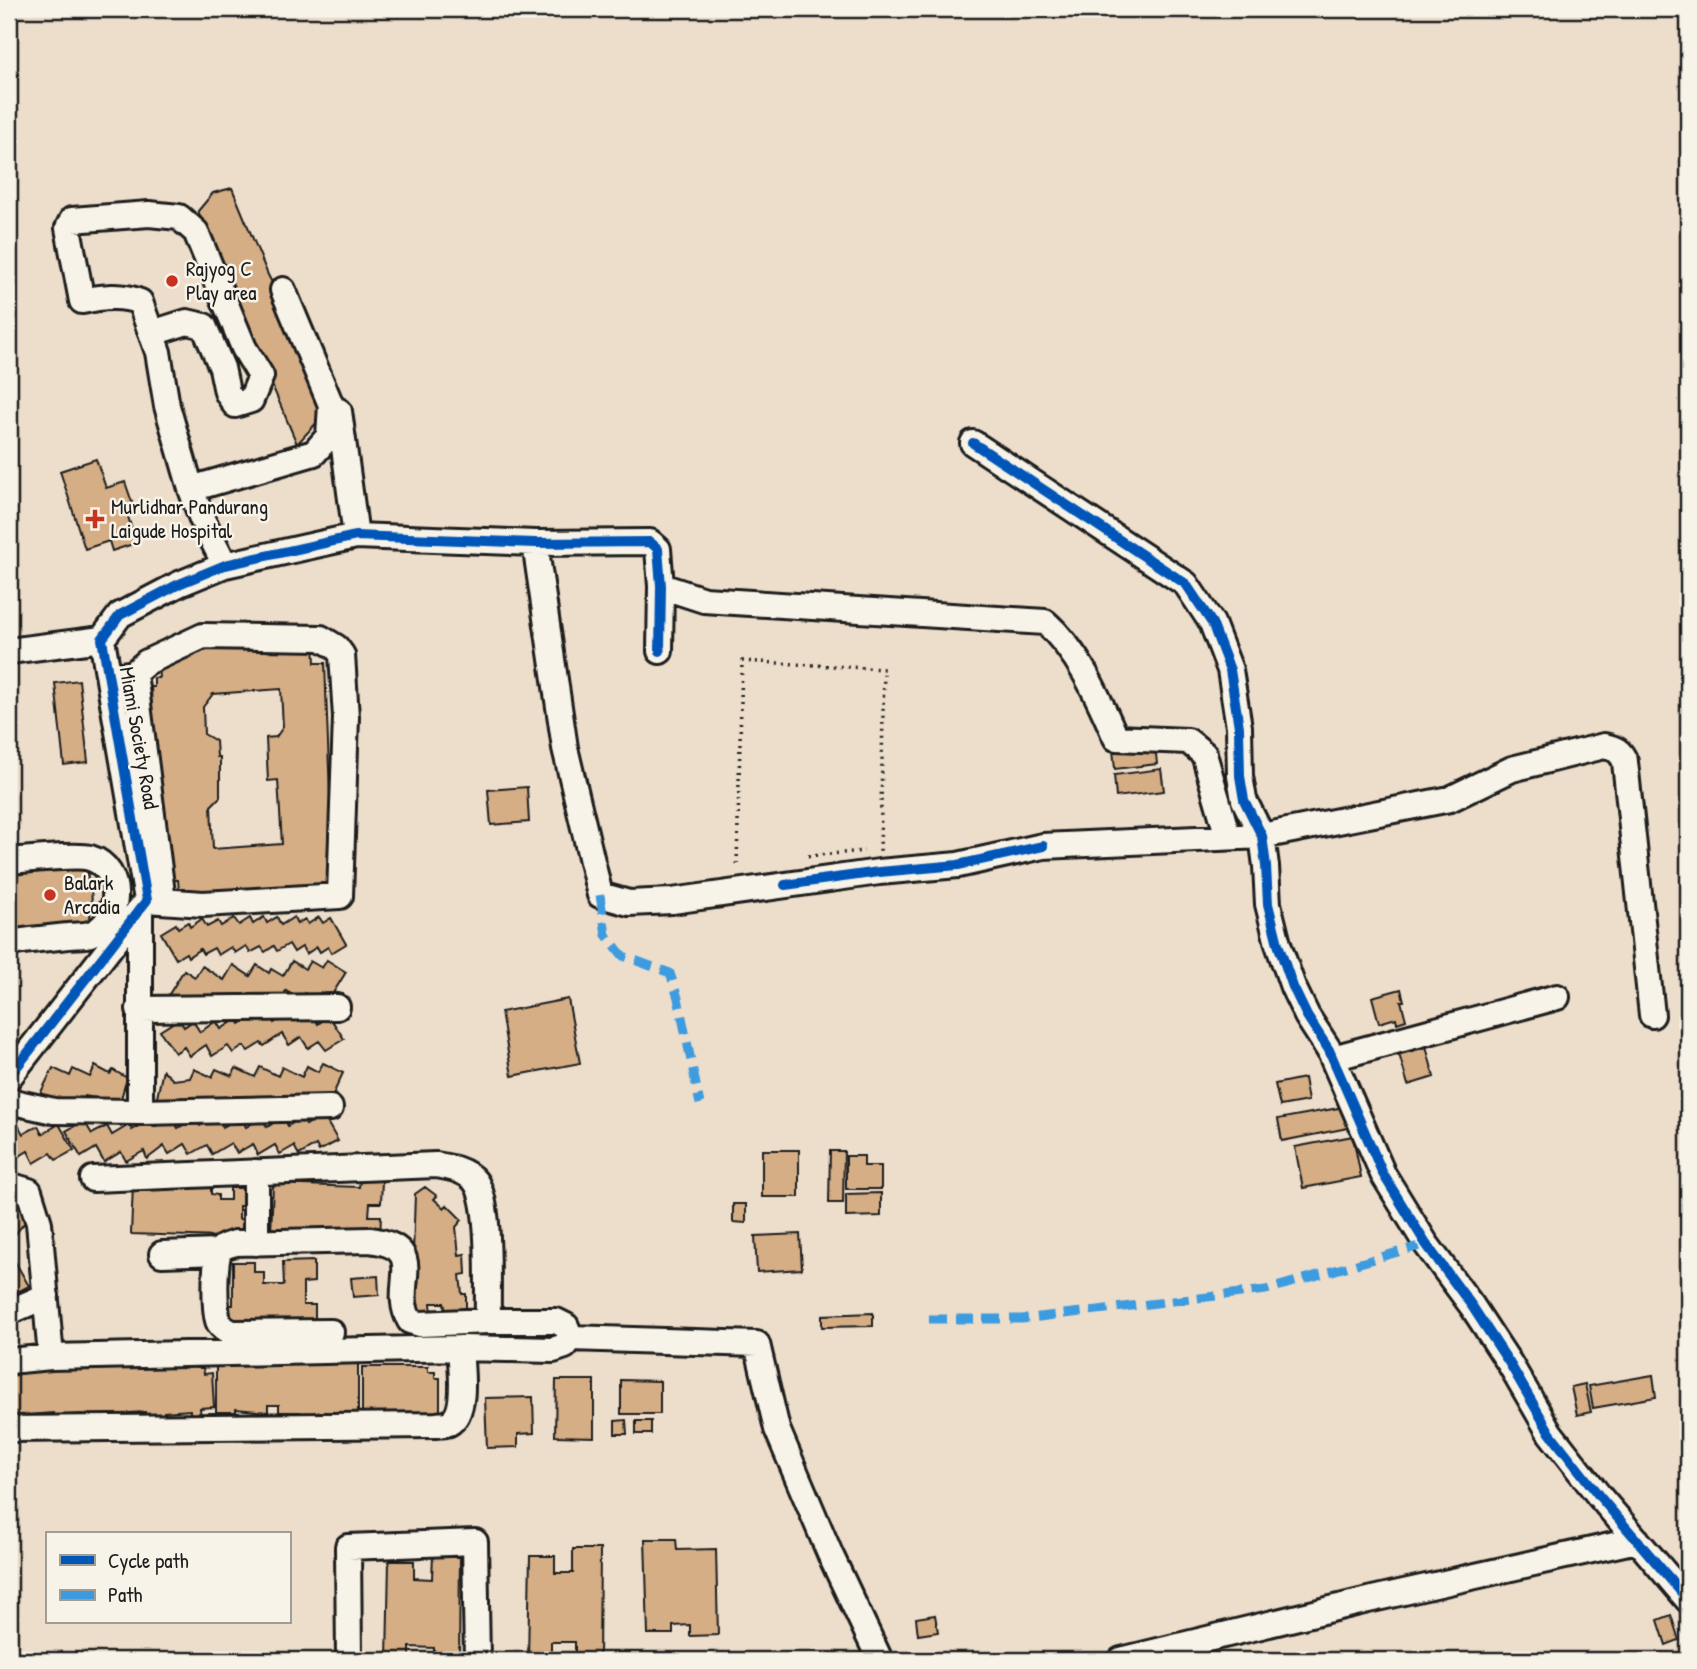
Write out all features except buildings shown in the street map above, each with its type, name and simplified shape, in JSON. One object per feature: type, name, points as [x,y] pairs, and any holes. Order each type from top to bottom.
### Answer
[{"type":"street","points":[[152,333],[187,322],[204,326],[222,368],[227,392],[235,405],[251,400],[261,376],[244,348],[196,232],[179,217],[149,214],[72,220],[68,228],[82,301],[114,297],[132,298],[140,302],[158,352],[167,406],[191,489],[202,519],[225,565]]},
{"type":"street","points":[[191,489],[314,453],[329,436],[331,405],[283,290]]},
{"type":"street","points":[[336,389],[356,536]]},
{"type":"street","points":[[973,443],[1186,584],[1212,623],[1230,670],[1239,727],[1240,776],[1244,800],[1262,836],[1268,904],[1279,944],[1293,987],[1333,1058],[1383,1174],[1426,1244],[1502,1352],[1550,1433],[1688,1600]]},
{"type":"street","points":[[9,651],[103,639],[120,615],[179,584],[225,565],[356,536],[535,543],[650,542],[658,549],[661,586],[660,651]]},
{"type":"street","points":[[535,543],[565,748],[600,895],[629,903],[672,901],[785,885],[880,861],[958,865],[1043,846],[1262,836],[1450,799],[1512,769],[1592,747],[1614,748],[1622,754],[1627,774],[1652,1015]]},
{"type":"street","points":[[661,586],[704,600],[1045,622],[1056,632],[1091,682],[1116,738],[1188,741],[1203,754],[1228,837]]},
{"type":"street","points":[[9,1077],[150,903],[203,904],[340,896],[345,717],[342,655],[336,647],[321,638],[203,636],[147,662],[134,673],[109,677]]},
{"type":"street","name":"Miami Society Road","points":[[103,639],[109,677],[139,797],[150,903],[139,1010],[140,1112]]},
{"type":"street","points":[[134,673],[139,797]]},
{"type":"street","points":[[9,861],[88,857],[101,863],[111,874],[115,893],[114,907],[107,921],[91,934],[9,943]]},
{"type":"street","points":[[1333,1058],[1557,997]]},
{"type":"street","points":[[139,1010],[337,1007]]},
{"type":"street","points":[[9,1101],[54,1111],[330,1108]]},
{"type":"street","points":[[93,1179],[436,1165],[453,1167],[475,1181],[485,1206],[488,1321]]},
{"type":"street","points":[[256,1172],[256,1243]]},
{"type":"street","points":[[9,1185],[29,1191],[34,1202],[39,1223],[51,1357]]},
{"type":"street","points":[[331,1332],[232,1332],[224,1329],[217,1319],[218,1252],[222,1247],[235,1243],[370,1240],[391,1243],[401,1250],[405,1263],[405,1313],[410,1321],[420,1324],[556,1321],[565,1326],[571,1338]]},
{"type":"street","points":[[162,1254],[218,1252]]},
{"type":"street","points":[[9,1312],[46,1296]]},
{"type":"street","points":[[9,1361],[51,1357],[460,1348],[553,1350],[565,1346],[571,1338]]},
{"type":"street","points":[[571,1338],[757,1344],[777,1429],[830,1554],[880,1660]]},
{"type":"street","points":[[9,1429],[327,1427],[449,1423],[462,1401],[460,1348]]},
{"type":"street","points":[[1121,1660],[1356,1603],[1637,1540]]},
{"type":"street","points":[[349,1660],[348,1547],[475,1542],[477,1660]]},
{"type":"path","points":[[737,864],[742,661],[884,669],[880,861],[808,856]]},
{"type":"marked path","points":[[600,895],[606,935],[623,956],[670,973],[678,998],[700,1104]]},
{"type":"marked path","points":[[929,1319],[1022,1319],[1266,1290],[1426,1244]]},
{"type":"cycle path","points":[[973,443],[1186,584],[1212,623],[1230,670],[1239,727],[1240,776],[1244,800],[1262,836],[1268,904],[1278,944],[1293,987],[1307,1016],[1329,1050],[1383,1174],[1426,1244],[1472,1306],[1510,1364],[1550,1433],[1600,1497],[1688,1600]]},
{"type":"cycle path","points":[[9,1077],[147,900],[102,639],[120,615],[179,584],[225,565],[356,536],[535,543],[650,542],[658,549],[661,586],[660,651]]},
{"type":"cycle path","points":[[785,885],[879,872],[958,865],[1043,846]]},
{"type":"place","name":"Rajyog C Play area","points":[[172,281]]},
{"type":"place","name":"Murlidhar Pandurang Laigude Hospital","points":[[95,519]]},
{"type":"place","name":"Balark Arcadia","points":[[50,895]]}]
